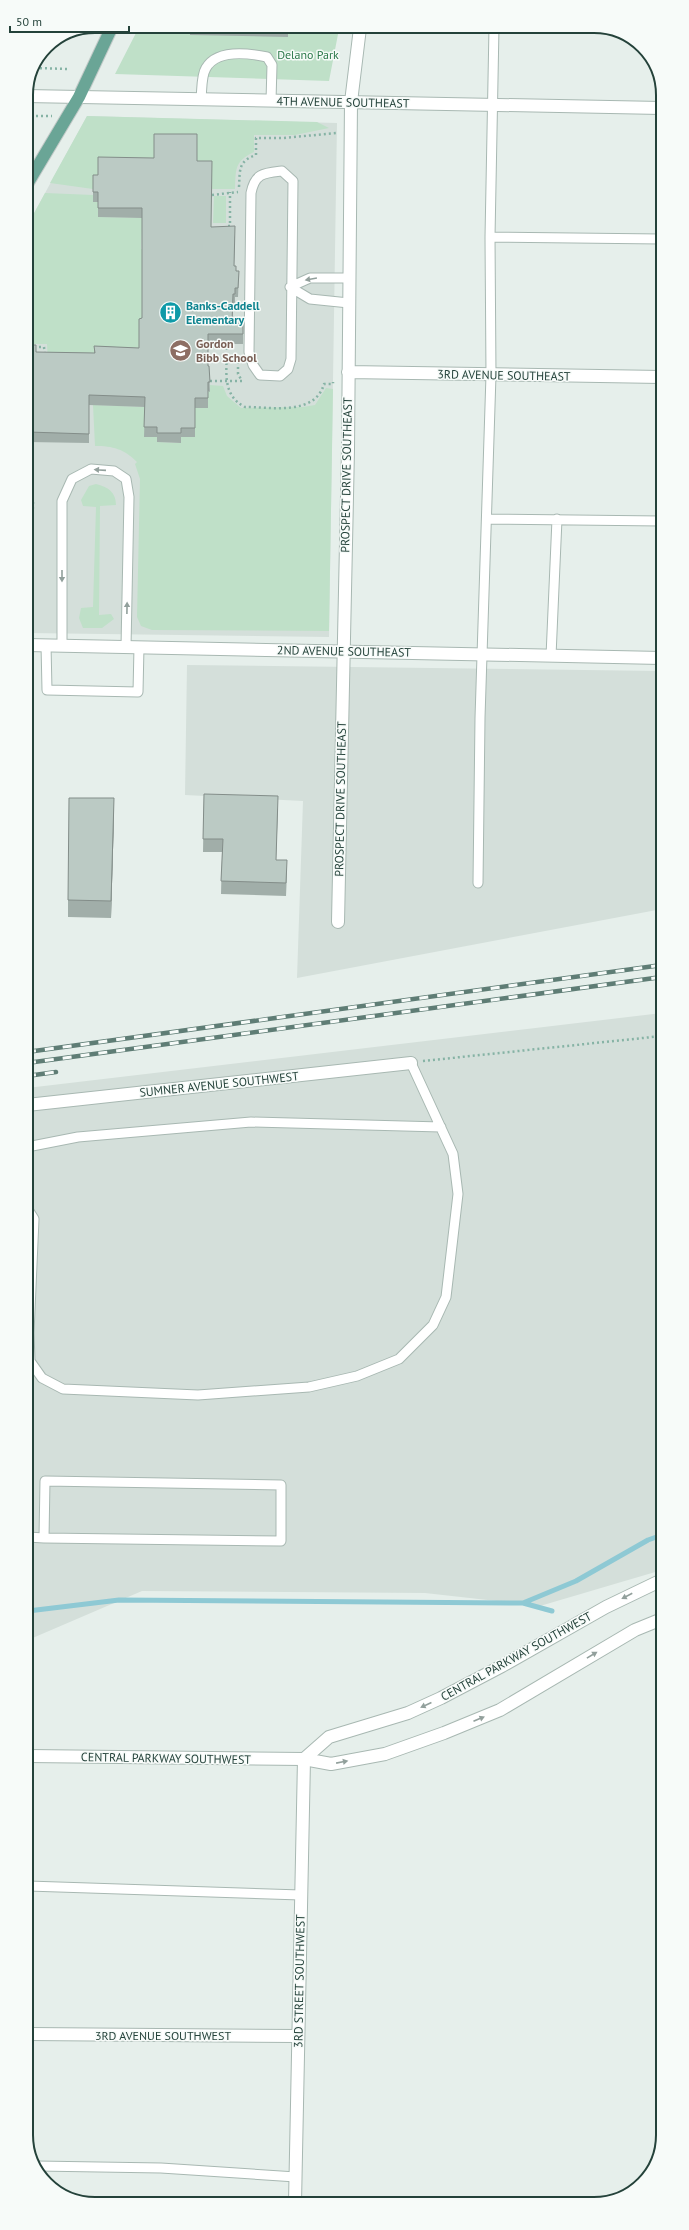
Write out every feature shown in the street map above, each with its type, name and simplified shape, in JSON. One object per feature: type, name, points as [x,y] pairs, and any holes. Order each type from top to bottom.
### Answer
[{"type":"main road","points":[[33,174],[79,97],[109,33]]},
{"type":"street","name":"PROSPECT DRIVE SOUTHEAST","points":[[338,922],[342,651],[350,303],[351,102],[359,33]]},
{"type":"street","name":"4TH AVENUE SOUTHEAST","points":[[33,96],[656,108]]},
{"type":"street","name":"3RD AVENUE SOUTHEAST","points":[[348,372],[656,377]]},
{"type":"street","name":"2ND AVENUE SOUTHEAST","points":[[33,645],[656,658]]},
{"type":"street","name":"SUMNER AVENUE SOUTHWEST","points":[[33,1104],[410,1063]]},
{"type":"street","name":"CENTRAL PARKWAY SOUTHWEST","points":[[304,1759],[329,1737],[408,1713],[441,1698],[502,1666],[606,1607],[656,1583]]},
{"type":"street","name":"CENTRAL PARKWAY SOUTHWEST","points":[[33,1756],[304,1759],[331,1764],[385,1754],[444,1733],[500,1710],[635,1630],[656,1621]]},
{"type":"street","name":"3RD STREET SOUTHWEST","points":[[295,2197],[297,2036],[304,1759]]},
{"type":"street","name":"3RD AVENUE SOUTHWEST","points":[[33,2034],[297,2036]]},
{"type":"lane","points":[[478,883],[482,654],[491,375],[491,105],[494,33]]},
{"type":"lane","points":[[201,99],[205,69],[213,60],[225,55],[254,54],[267,57],[272,65],[271,101]]},
{"type":"lane","points":[[282,171],[293,181],[290,287],[291,359],[288,369],[280,376],[260,375],[253,365],[249,352],[251,193],[253,183],[263,173],[282,171]]},
{"type":"lane","points":[[490,237],[656,239]]},
{"type":"lane","points":[[290,287],[310,278],[350,278]]},
{"type":"lane","points":[[290,287],[310,299],[350,303]]},
{"type":"lane","points":[[62,646],[62,501],[72,479],[91,469],[114,470],[126,479],[129,497],[126,647]]},
{"type":"lane","points":[[487,519],[656,521]]},
{"type":"lane","points":[[551,656],[557,519]]},
{"type":"lane","points":[[46,645],[47,690],[138,692],[139,647]]},
{"type":"lane","points":[[33,1365],[42,1378],[63,1389],[198,1395],[309,1387],[357,1376],[399,1360],[433,1325],[446,1297],[458,1194],[453,1154],[410,1063]]},
{"type":"lane","points":[[33,1145],[78,1138],[251,1122],[441,1127]]},
{"type":"lane","points":[[33,1217],[33,1242]]},
{"type":"lane","points":[[33,1537],[44,1538],[281,1541],[281,1485],[45,1481],[44,1538]]},
{"type":"lane","points":[[33,1886],[301,1895]]},
{"type":"lane","points":[[42,2166],[161,2168],[296,2177]]},
{"type":"path","points":[[40,68],[69,68]]},
{"type":"path","points":[[33,116],[52,116]]},
{"type":"path","points":[[212,195],[238,192],[240,168],[244,161],[256,155],[256,138],[283,138],[337,133]]},
{"type":"path","points":[[230,192],[230,231]]},
{"type":"path","points":[[223,227],[230,226]]},
{"type":"path","points":[[33,347],[44,347],[45,362]]},
{"type":"path","points":[[210,381],[242,381]]},
{"type":"path","points":[[33,502],[33,534]]},
{"type":"path","points":[[410,1063],[656,1037]]},
{"type":"shaded area","name":"Gordon Bibb School","points":[[87,116],[337,123],[329,637],[33,633],[33,215]]},
{"type":"shaded area","points":[[187,665],[656,671],[656,910],[297,978],[303,801],[185,795]]},
{"type":"shaded area","points":[[656,1014],[656,1572],[540,1606],[425,1593],[142,1591],[33,1638],[33,1087]]},
{"type":"green space","name":"Delano Park","points":[[136,33],[338,33],[329,81],[115,74]]},
{"type":"green space","points":[[87,116],[317,122],[329,128],[295,135],[254,135],[254,152],[247,155],[239,163],[236,171],[235,189],[212,189],[197,170],[197,144],[154,168],[98,185],[93,189],[50,183]]},
{"type":"green space","points":[[45,193],[93,195],[93,201],[98,202],[98,217],[153,218],[142,229],[142,328],[139,349],[48,362],[47,344],[33,344],[33,215]]},
{"type":"green space","points":[[214,196],[226,196],[226,223],[213,223]]},
{"type":"green space","points":[[210,385],[223,386],[227,396],[241,408],[303,407],[315,405],[326,388],[333,389],[329,631],[152,630],[141,626],[137,617],[140,479],[135,464],[137,462],[118,449],[95,446],[93,405],[145,407],[157,437],[157,442],[181,443],[181,437],[195,437],[195,408],[208,408],[208,391],[210,391]]},
{"type":"green space","points":[[96,484],[113,493],[116,500],[116,505],[100,506],[99,615],[111,614],[114,619],[102,628],[83,628],[79,618],[81,608],[93,607],[96,507],[83,506],[81,500],[89,486]]},
{"type":"building","name":"Banks-Caddell Elementary","points":[[154,134],[197,134],[197,161],[212,161],[211,227],[235,226],[234,266],[236,266],[236,271],[239,271],[238,288],[235,288],[235,294],[233,294],[232,323],[243,324],[243,334],[208,334],[208,366],[210,382],[208,382],[208,398],[195,398],[195,428],[181,428],[181,433],[157,433],[157,427],[144,427],[145,397],[89,395],[89,434],[33,432],[33,345],[36,345],[36,352],[95,353],[94,346],[139,348],[139,319],[142,318],[142,208],[98,208],[98,192],[93,192],[93,175],[98,175],[98,157],[154,158]]},
{"type":"building","points":[[204,794],[278,796],[276,860],[287,860],[286,883],[221,881],[223,839],[203,839]]},
{"type":"building","points":[[69,798],[114,798],[111,901],[68,900]]},
{"type":"waterway","points":[[523,1603],[576,1581],[648,1540],[656,1537]]},
{"type":"waterway","points":[[33,1610],[119,1600],[523,1603],[552,1611]]},
{"type":"railway","points":[[33,1051],[656,966]]},
{"type":"railway","points":[[33,1062],[656,978]]},
{"type":"railway","points":[[33,1075],[56,1072]]},
{"type":"place","name":"Banks-Caddell Elementary","points":[[171,312]]},
{"type":"place","name":"Gordon Bibb School","points":[[180,350]]}]
